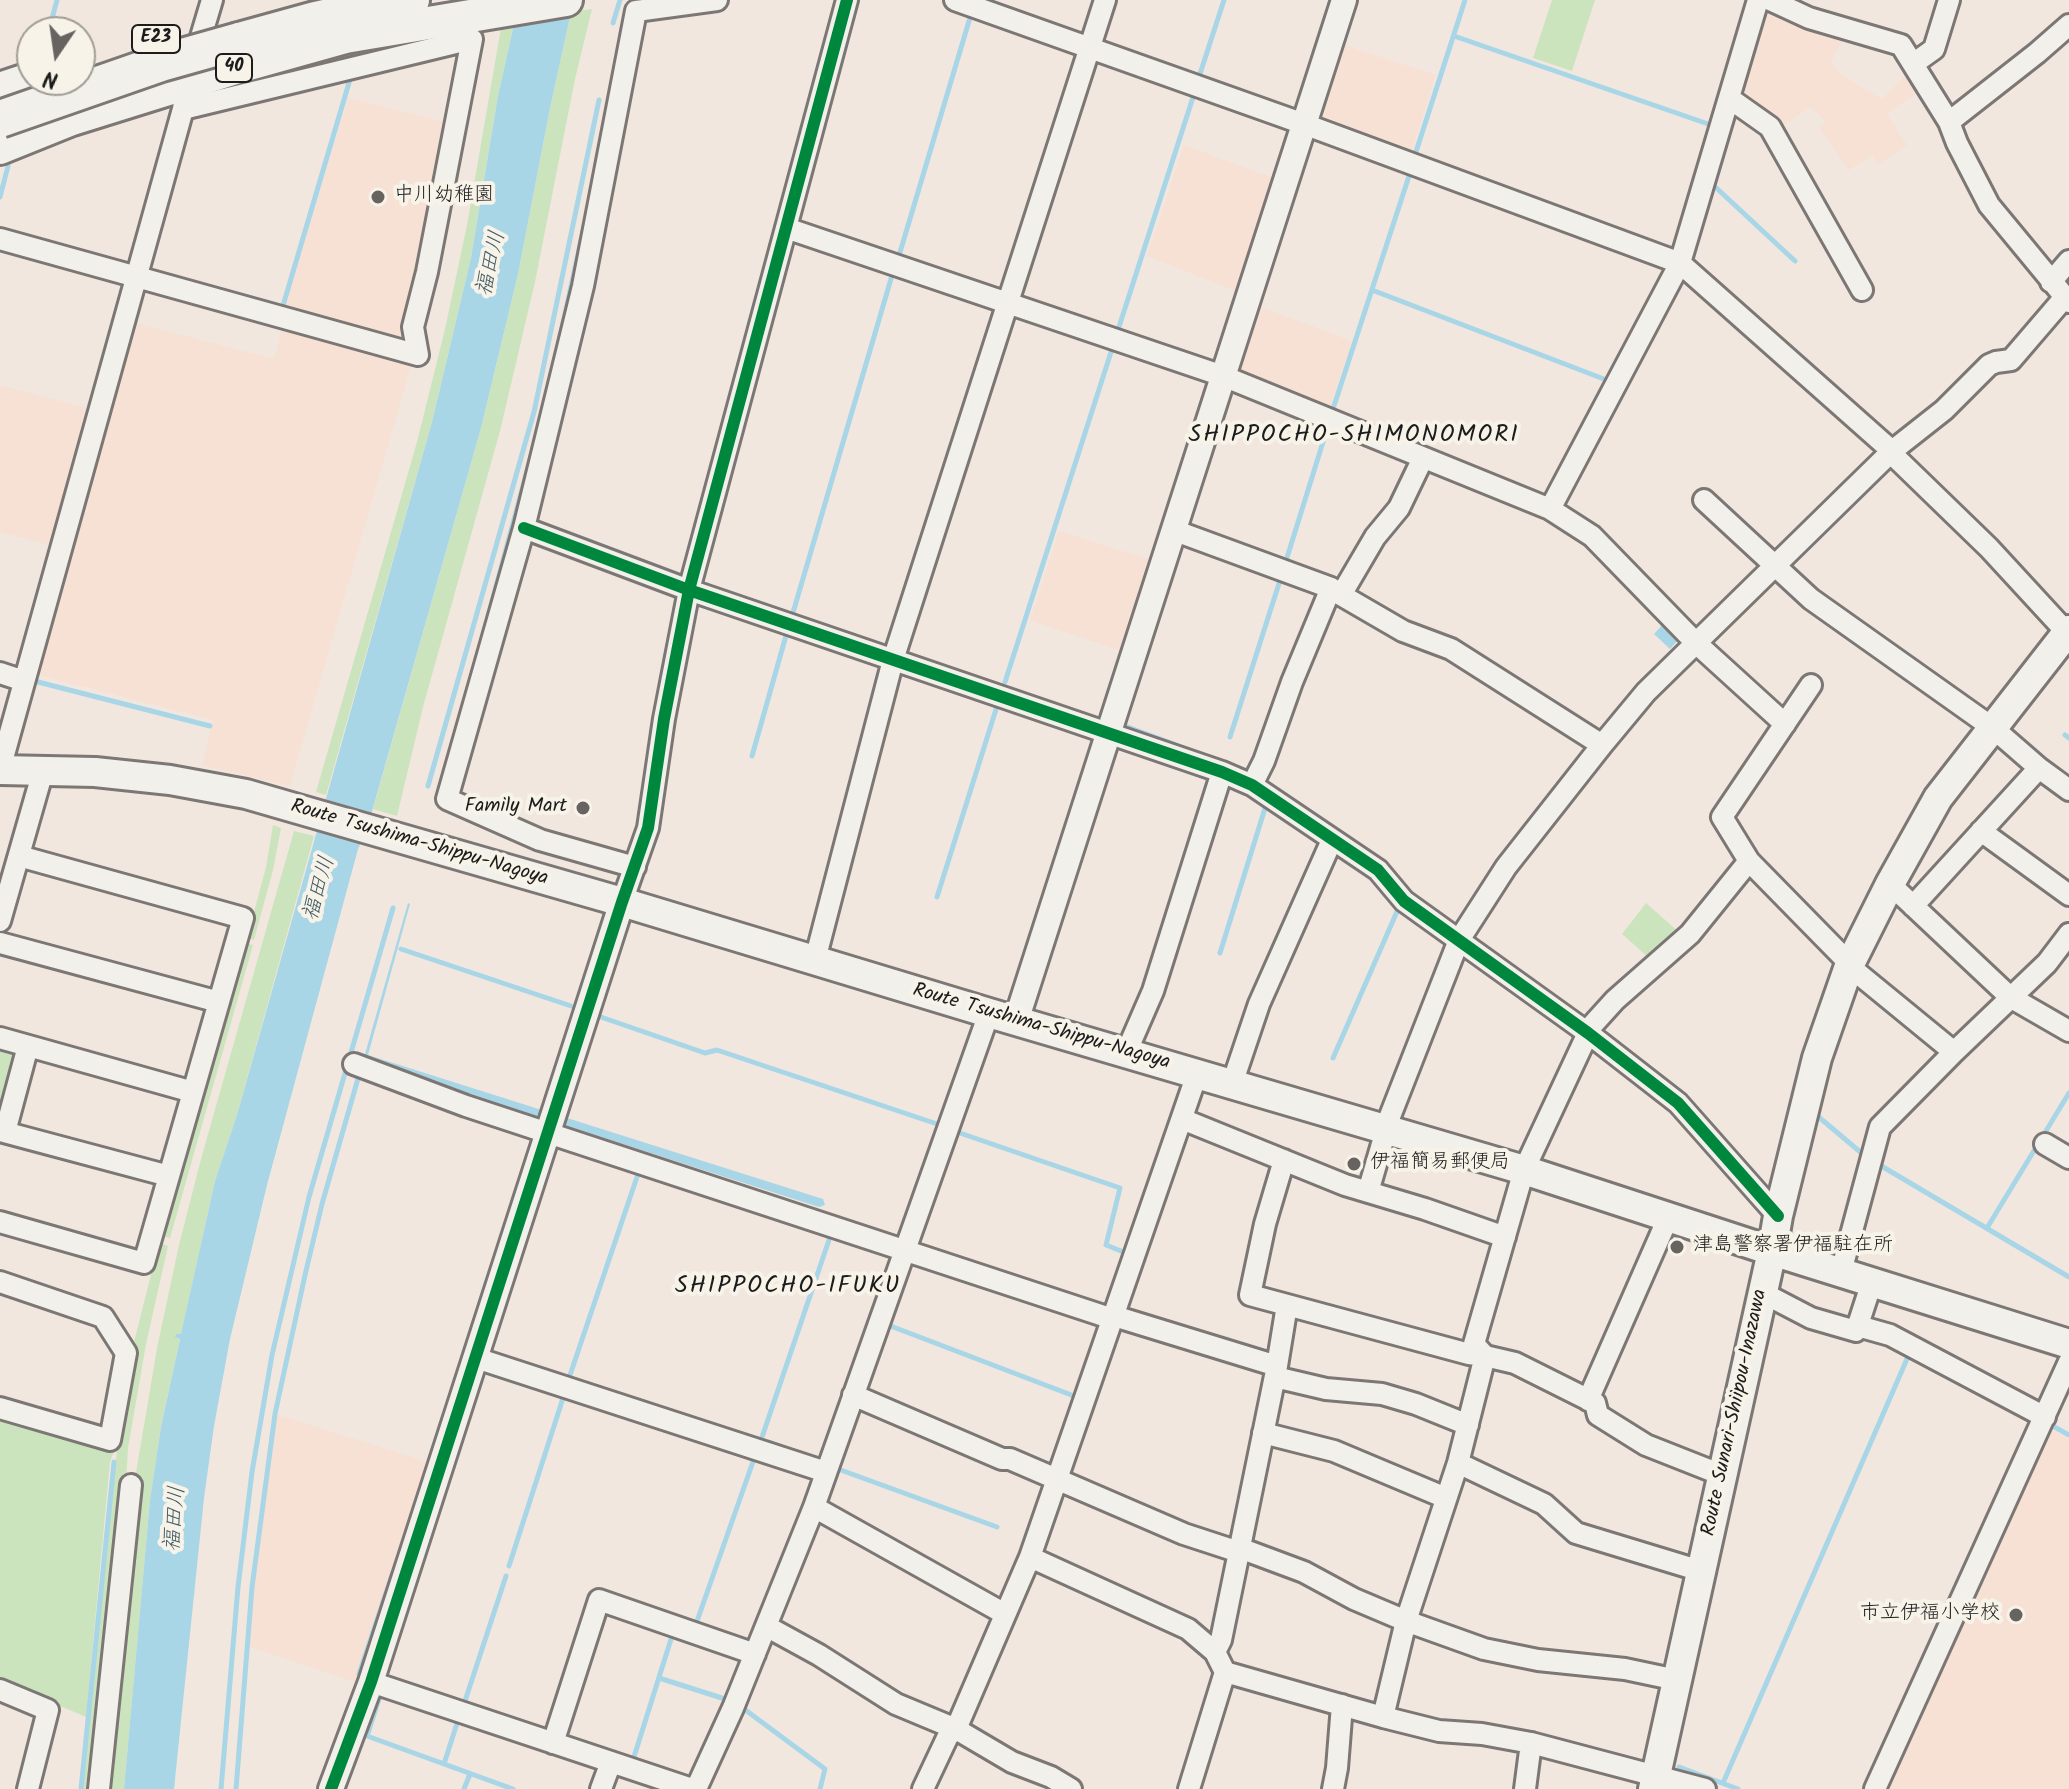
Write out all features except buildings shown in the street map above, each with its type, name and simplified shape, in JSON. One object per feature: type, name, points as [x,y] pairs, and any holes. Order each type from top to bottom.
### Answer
[{"type":"highway","name":"E23","points":[[96,59],[298,0]]},
{"type":"highway","name":"E23","points":[[0,119],[174,59],[315,20],[411,0]]},
{"type":"main road","name":"40","points":[[0,148],[72,119],[185,96],[345,37],[566,0]]},
{"type":"main road","name":"Route Sunari-Shiipou-Inazawa","points":[[1655,1783],[1778,1216],[1817,1058],[1849,965],[1938,798],[2069,631]]},
{"type":"main road","name":"Route Tsushima-Shippu-Nagoya","points":[[0,770],[95,772],[170,780],[246,794],[622,902],[1524,1170],[2069,1344]]},
{"type":"street","points":[[0,770],[212,0]]},
{"type":"street","points":[[635,867],[540,840],[447,799],[524,528],[583,286],[638,6],[717,0]]},
{"type":"street","points":[[331,1789],[371,1682],[648,828],[664,719],[689,590],[847,0]]},
{"type":"street","points":[[955,0],[1304,124],[1680,263],[1892,452],[2069,631]]},
{"type":"street","points":[[815,960],[893,660],[1105,0]]},
{"type":"street","points":[[1016,1021],[1344,0]]},
{"type":"street","points":[[1550,509],[1680,263],[1758,0]]},
{"type":"street","points":[[1770,0],[1809,18],[1901,45],[1949,122],[1989,205],[2062,293]]},
{"type":"street","points":[[1913,64],[1934,49],[1949,0]]},
{"type":"street","points":[[1949,122],[2069,25]]},
{"type":"street","points":[[0,239],[418,355],[413,327],[427,272],[472,39],[185,96]]},
{"type":"street","points":[[1729,98],[1770,127],[1862,290]]},
{"type":"street","points":[[786,228],[1223,376],[1550,509],[1592,536],[1696,643],[1785,724]]},
{"type":"street","points":[[1368,1192],[1386,1130],[1459,940],[1506,867],[1646,692],[1892,452],[1944,410],[1989,365],[2011,360],[2062,293],[2069,261]]},
{"type":"street","points":[[1252,785],[1264,761],[1292,682],[1336,591],[1399,508],[1423,458]]},
{"type":"street","points":[[1704,500],[1821,607],[1993,728],[2069,790]]},
{"type":"street","points":[[524,528],[689,590],[1222,772],[1252,785],[1378,870],[1404,901],[1678,1103],[1778,1216]]},
{"type":"street","points":[[1173,530],[1336,591],[1403,631],[1451,649],[1602,745]]},
{"type":"street","points":[[0,673],[24,681]]},
{"type":"street","points":[[1811,685],[1722,817],[1749,861],[1849,965],[1954,1052]]},
{"type":"street","points":[[1913,906],[2039,768]]},
{"type":"street","points":[[1,915],[43,771]]},
{"type":"street","points":[[1126,1053],[1153,991],[1222,772]]},
{"type":"street","points":[[1981,831],[2069,895]]},
{"type":"street","points":[[1232,1084],[1259,1004],[1332,840]]},
{"type":"street","points":[[0,1222],[144,1263],[243,918],[19,856]]},
{"type":"street","points":[[1485,1356],[1474,1344],[1524,1170],[1587,1033],[1615,1000],[1690,934],[1749,861]]},
{"type":"street","points":[[1890,884],[2010,997],[2069,1031]]},
{"type":"street","points":[[1841,1272],[1880,1127],[2047,963],[2069,934]]},
{"type":"street","points":[[0,943],[219,1002]]},
{"type":"street","points":[[371,1682],[694,1789],[733,1708],[814,1507],[989,1013]]},
{"type":"street","points":[[0,1038],[193,1092]]},
{"type":"street","points":[[28,1046],[3,1131],[169,1176]]},
{"type":"street","points":[[354,1064],[466,1106],[551,1123],[905,1251],[1326,1389],[1382,1394],[1468,1425]]},
{"type":"street","points":[[923,1789],[948,1736],[956,1729],[1030,1557],[1197,1074]]},
{"type":"street","points":[[1182,1119],[1345,1185],[1505,1237]]},
{"type":"street","points":[[2045,1144],[2069,1158]]},
{"type":"street","points":[[1284,1160],[1265,1224],[1250,1295],[1469,1354],[1515,1363],[1595,1403],[1598,1415],[1646,1445],[1722,1475]]},
{"type":"street","points":[[1588,1400],[1668,1218]]},
{"type":"street","points":[[0,1282],[103,1317],[126,1353],[110,1440],[0,1408]]},
{"type":"street","points":[[1763,1293],[1811,1318],[1856,1331],[1872,1282]]},
{"type":"street","points":[[1215,1652],[1221,1640],[1287,1305]]},
{"type":"street","points":[[1858,1326],[1890,1335],[2045,1417]]},
{"type":"street","points":[[1383,1717],[1406,1621],[1458,1463],[1485,1356]]},
{"type":"street","points":[[476,1358],[826,1472]]},
{"type":"street","points":[[1875,1789],[2069,1362]]},
{"type":"street","points":[[853,1395],[1184,1534],[1239,1552],[1245,1550],[1304,1572],[1354,1599],[1484,1649],[1538,1660],[1625,1669],[1677,1680]]},
{"type":"street","points":[[1263,1433],[1334,1451],[1446,1498]]},
{"type":"street","points":[[1458,1463],[1544,1504],[1576,1533],[1701,1571]]},
{"type":"street","points":[[99,1789],[131,1485]]},
{"type":"street","points":[[814,1507],[1005,1614]]},
{"type":"street","points":[[1030,1557],[1188,1629],[1215,1652],[1225,1672],[1189,1789]]},
{"type":"street","points":[[553,1743],[599,1600],[755,1654]]},
{"type":"street","points":[[766,1626],[819,1655],[896,1704],[956,1729],[1012,1762],[1051,1777],[1071,1789]]},
{"type":"street","points":[[1225,1672],[1439,1731],[1482,1734],[1531,1743],[1655,1783],[1705,1789]]},
{"type":"street","points":[[0,1690],[48,1710],[28,1789]]},
{"type":"street","points":[[1333,1789],[1342,1705]]},
{"type":"street","points":[[1525,1789],[1531,1743]]},
{"type":"street","points":[[601,1789],[611,1762]]},
{"type":"shaded area","points":[[1768,7],[1846,33],[1831,62],[1839,72],[1882,99],[1912,69],[1925,87],[1887,114],[1907,145],[1879,164],[1872,155],[1849,170],[1819,128],[1826,122],[1810,107],[1778,130],[1739,95],[1762,11]]},
{"type":"shaded area","points":[[1341,44],[1436,75],[1410,156],[1316,121]]},
{"type":"shaded area","name":"中川幼稚園","points":[[348,98],[452,124],[424,270],[404,345],[283,313]]},
{"type":"shaded area","points":[[1184,145],[1276,179],[1241,293],[1147,256]]},
{"type":"shaded area","points":[[1256,305],[1352,341],[1328,412],[1234,373]]},
{"type":"shaded area","points":[[132,322],[274,359],[283,324],[413,359],[290,786],[202,765],[213,720],[34,674]]},
{"type":"shaded area","points":[[0,385],[94,410],[56,547],[0,532]]},
{"type":"shaded area","points":[[1059,531],[1157,562],[1127,653],[1030,620]]},
{"type":"shaded area","points":[[275,1414],[425,1461],[427,1466],[355,1682],[247,1646],[265,1474]]},
{"type":"shaded area","name":"市立伊福小学校","points":[[2048,1427],[2069,1440],[2069,1789],[1882,1789]]},
{"type":"green space","points":[[1552,0],[1595,0],[1572,71],[1533,58]]},
{"type":"green space","points":[[592,9],[535,282],[500,431],[423,707],[397,816],[373,809],[481,428],[518,274],[571,12]]},
{"type":"green space","points":[[515,20],[498,96],[471,258],[432,422],[326,795],[316,792],[417,442],[445,329],[467,225],[502,22]]},
{"type":"green space","points":[[273,825],[281,828],[254,940],[247,938],[266,867]]},
{"type":"green space","points":[[294,831],[314,836],[237,1115],[215,1181],[181,1335],[176,1334],[180,1338],[161,1427],[150,1500],[124,1789],[104,1789],[136,1473],[157,1348],[201,1159]]},
{"type":"green space","points":[[1646,903],[1681,934],[1649,958],[1622,934]]},
{"type":"green space","points":[[245,943],[253,945],[170,1238],[162,1236]]},
{"type":"green space","points":[[0,1045],[20,1054],[0,1119]]},
{"type":"green space","points":[[159,1243],[168,1246],[146,1344],[128,1448],[93,1789],[83,1789],[117,1450],[134,1342]]},
{"type":"green space","points":[[0,1416],[115,1449],[110,1462],[86,1717],[0,1681]]},
{"type":"water","name":"福田川","points":[[571,12],[518,274],[481,428],[367,829],[358,849],[267,1185],[230,1339],[204,1498],[174,1789],[124,1789],[150,1500],[161,1427],[180,1339],[175,1337],[181,1334],[215,1181],[237,1115],[432,422],[471,258],[498,96],[515,20]]},
{"type":"water","points":[[1663,624],[1679,639],[1670,649],[1654,634]]},
{"type":"water","points":[[408,903],[368,1055],[823,1199],[825,1205],[819,1207],[363,1061]]},
{"type":"waterway","points":[[53,16],[57,0]]},
{"type":"waterway","points":[[613,23],[620,0]]},
{"type":"waterway","points":[[1198,80],[1224,0]]},
{"type":"waterway","points":[[1414,158],[1465,0]]},
{"type":"waterway","points":[[898,259],[972,11]]},
{"type":"waterway","points":[[1454,36],[1714,126]]},
{"type":"waterway","points":[[282,309],[351,76]]},
{"type":"waterway","points":[[1117,333],[1195,91]]},
{"type":"waterway","points":[[428,786],[534,412],[599,100]]},
{"type":"waterway","points":[[0,197],[8,166]]},
{"type":"waterway","points":[[1332,412],[1410,173]]},
{"type":"waterway","points":[[1711,183],[1795,261]]},
{"type":"waterway","points":[[553,369],[585,222]]},
{"type":"waterway","points":[[792,616],[893,272]]},
{"type":"waterway","points":[[1372,290],[1609,381]]},
{"type":"waterway","points":[[1005,682],[1112,349]]},
{"type":"waterway","points":[[1285,564],[1328,426]]},
{"type":"waterway","points":[[482,639],[531,456]]},
{"type":"waterway","points":[[1230,737],[1282,574]]},
{"type":"waterway","points":[[752,756],[787,632]]},
{"type":"waterway","points":[[34,681],[210,726]]},
{"type":"waterway","points":[[937,897],[998,703]]},
{"type":"waterway","points":[[1125,726],[1214,759]]},
{"type":"waterway","points":[[2065,735],[2069,738]]},
{"type":"waterway","points":[[1227,764],[1245,770]]},
{"type":"waterway","points":[[1220,953],[1266,805]]},
{"type":"waterway","points":[[1333,1058],[1399,907]]},
{"type":"waterway","points":[[221,1789],[238,1587],[252,1472],[272,1355],[309,1197],[393,908]]},
{"type":"waterway","points":[[401,949],[571,1006]]},
{"type":"waterway","points":[[598,1016],[705,1053],[717,1050],[940,1125]]},
{"type":"waterway","points":[[236,1789],[252,1587],[275,1414],[322,1204],[359,1075]]},
{"type":"waterway","points":[[1987,1228],[2069,1093]]},
{"type":"waterway","points":[[1814,1113],[1865,1156]]},
{"type":"waterway","points":[[957,1132],[1120,1188],[1106,1245],[1126,1253]]},
{"type":"waterway","points":[[1878,1164],[2069,1277]]},
{"type":"waterway","points":[[569,1378],[639,1171]]},
{"type":"waterway","points":[[760,1443],[829,1240]]},
{"type":"waterway","points":[[888,1325],[1074,1396]]},
{"type":"waterway","points":[[1723,1783],[1910,1352]]},
{"type":"waterway","points":[[509,1566],[564,1395]]},
{"type":"waterway","points":[[2051,1425],[2069,1435]]},
{"type":"waterway","points":[[769,1442],[793,1451]]},
{"type":"waterway","points":[[696,1624],[755,1456]]},
{"type":"waterway","points":[[81,1789],[114,1462]]},
{"type":"waterway","points":[[838,1469],[997,1527]]},
{"type":"waterway","points":[[359,1674],[393,1572]]},
{"type":"waterway","points":[[464,1704],[506,1576]]},
{"type":"waterway","points":[[631,1759],[672,1636]]},
{"type":"waterway","points":[[659,1678],[725,1699]]},
{"type":"waterway","points":[[381,1693],[367,1736],[513,1789]]},
{"type":"waterway","points":[[740,1706],[825,1769],[820,1789]]},
{"type":"waterway","points":[[444,1764],[459,1717]]},
{"type":"waterway","points":[[1679,1767],[1738,1789]]},
{"type":"waterway","points":[[464,1789],[470,1774]]},
{"type":"cycle path","points":[[331,1789],[371,1682],[648,828],[664,719],[689,590],[847,0]]},
{"type":"cycle path","points":[[524,528],[689,590],[1222,772],[1252,785],[1378,870],[1404,901],[1588,1033],[1678,1103],[1778,1216]]},
{"type":"place","name":"中川幼稚園","points":[[378,197]]},
{"type":"place","name":"Family Mart","points":[[583,808]]},
{"type":"place","name":"伊福簡易郵便局","points":[[1354,1164]]},
{"type":"place","name":"津島警察署伊福駐在所","points":[[1677,1247]]},
{"type":"place","name":"市立伊福小学校","points":[[2016,1615]]},
{"type":"district","name":"SHIPPOCHO-SHIMONOMORI","points":[[1354,437]]},
{"type":"district","name":"SHIPPOCHO-IFUKU","points":[[788,1288]]}]
